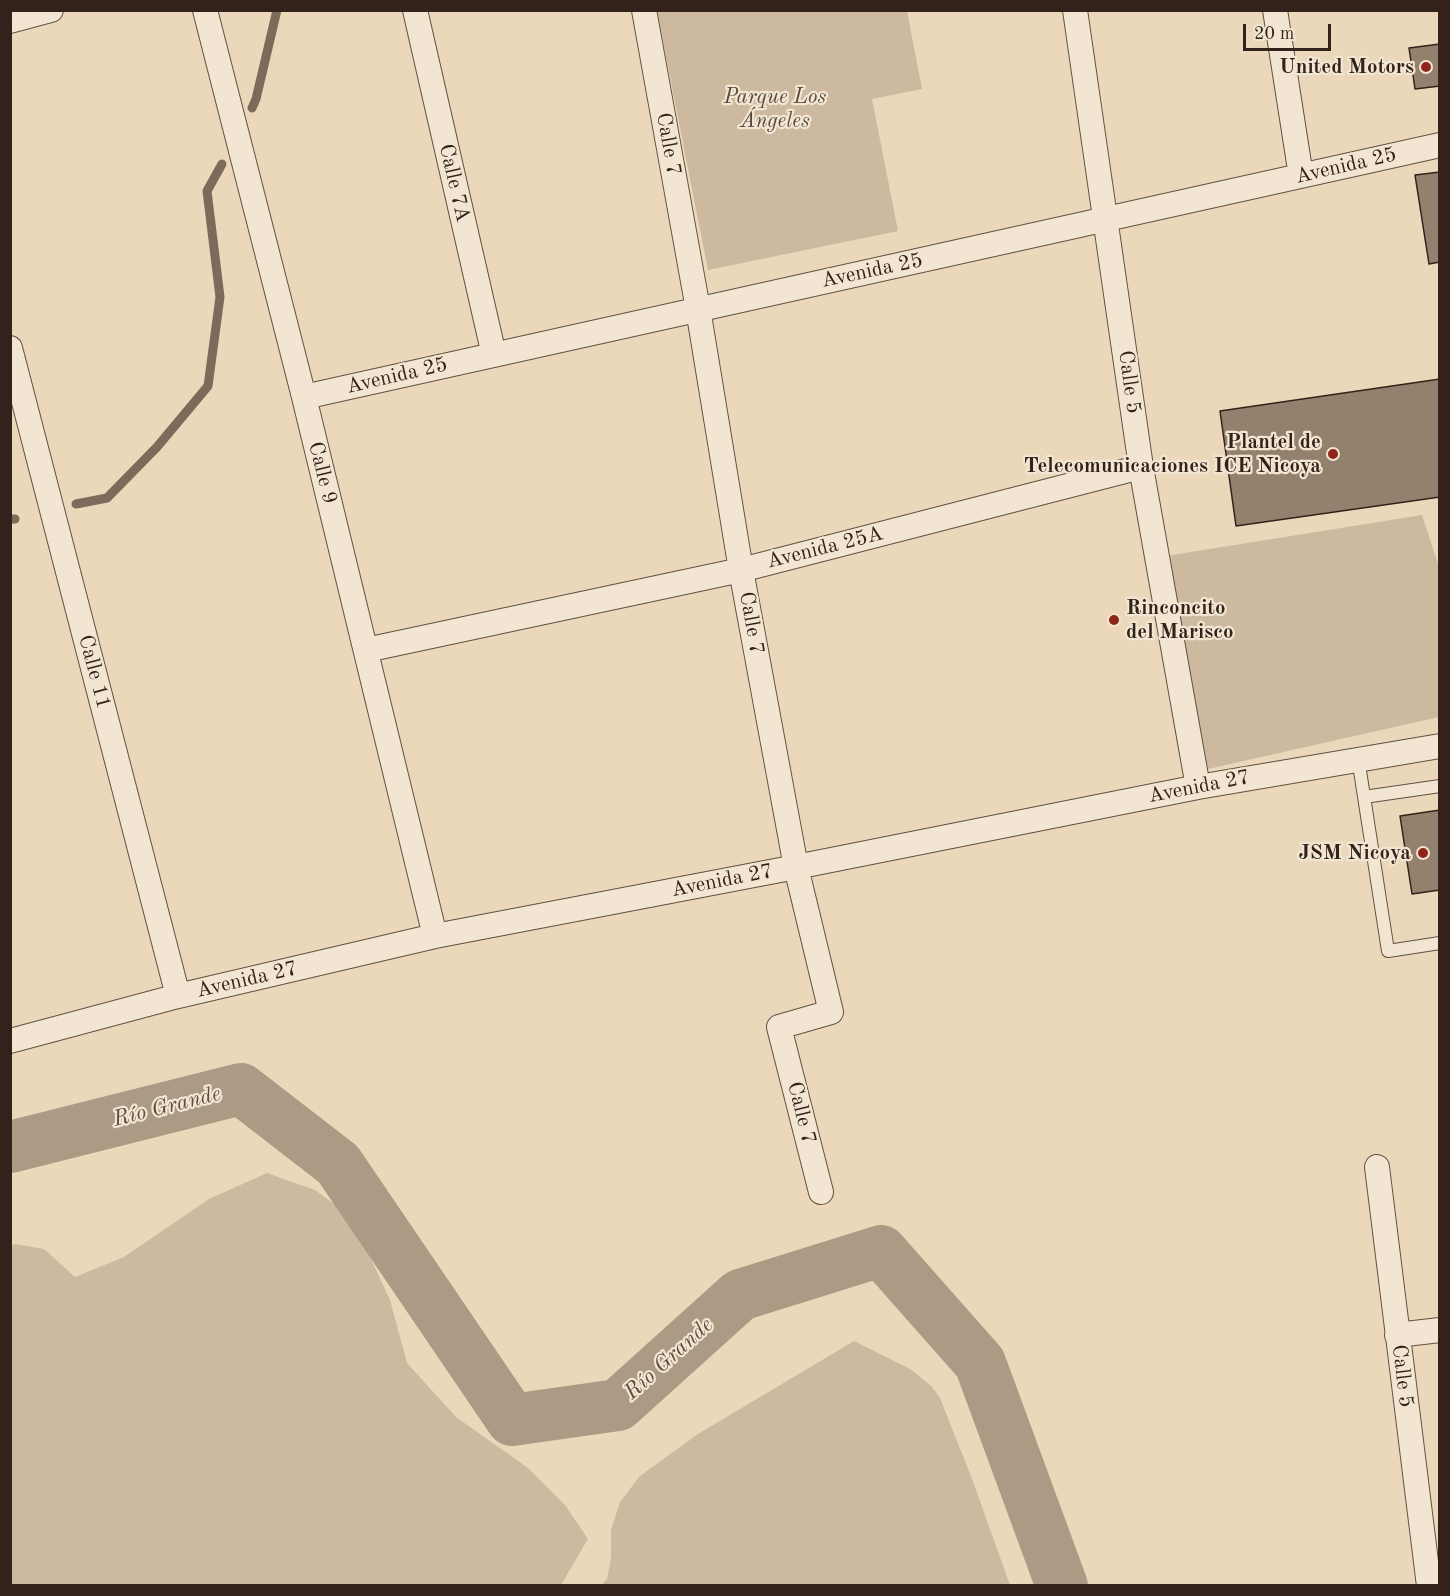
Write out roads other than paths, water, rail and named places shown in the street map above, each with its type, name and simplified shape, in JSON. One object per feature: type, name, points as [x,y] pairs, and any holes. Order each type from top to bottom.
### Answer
[{"type":"street","points":[[10,21],[51,10]]},
{"type":"street","name":"Calle 9","points":[[205,10],[304,397],[435,936]]},
{"type":"street","name":"Calle 7A","points":[[415,10],[494,355]]},
{"type":"street","name":"Calle 7","points":[[644,10],[698,309],[741,570],[796,867],[831,1012],[779,1027],[821,1192]]},
{"type":"street","name":"Calle 5","points":[[1076,10],[1141,467],[1198,787]]},
{"type":"street","points":[[1275,10],[1301,176]]},
{"type":"street","name":"Avenida 25","points":[[304,397],[1440,145]]},
{"type":"street","name":"Calle 11","points":[[10,348],[178,996]]},
{"type":"street","name":"Avenida 25A","points":[[366,650],[741,570],[1141,467]]},
{"type":"street","name":"Avenida 27","points":[[10,1041],[178,996],[435,936],[1198,787],[1358,758],[1440,746]]},
{"type":"street","name":"Calle 5","points":[[1377,1167],[1429,1586]]},
{"type":"street","points":[[1397,1335],[1440,1330]]},
{"type":"lane","points":[[1358,758],[1388,951],[1440,943]]},
{"type":"lane","points":[[1364,797],[1440,786]]},
{"type":"waterway","points":[[252,108],[277,10]]},
{"type":"waterway","points":[[76,504],[107,498],[157,447],[208,386],[220,297],[207,191],[222,164]]},
{"type":"waterway","points":[[10,519],[15,519]]},
{"type":"waterway","name":"Río Grande","points":[[10,1147],[241,1089],[338,1164],[512,1420],[618,1405],[740,1295],[881,1251],[980,1363],[1062,1586]]},
{"type":"place","name":"United Motors","points":[[1426,67]]},
{"type":"place","name":"Plantel de Telecomunicaciones ICE Nicoya","points":[[1333,454]]},
{"type":"place","name":"Rinconcito del Marisco","points":[[1114,620]]},
{"type":"place","name":"JSM Nicoya","points":[[1423,853]]},
{"type":"park label","name":"Parque Los Ángeles","points":[[775,109]]}]
